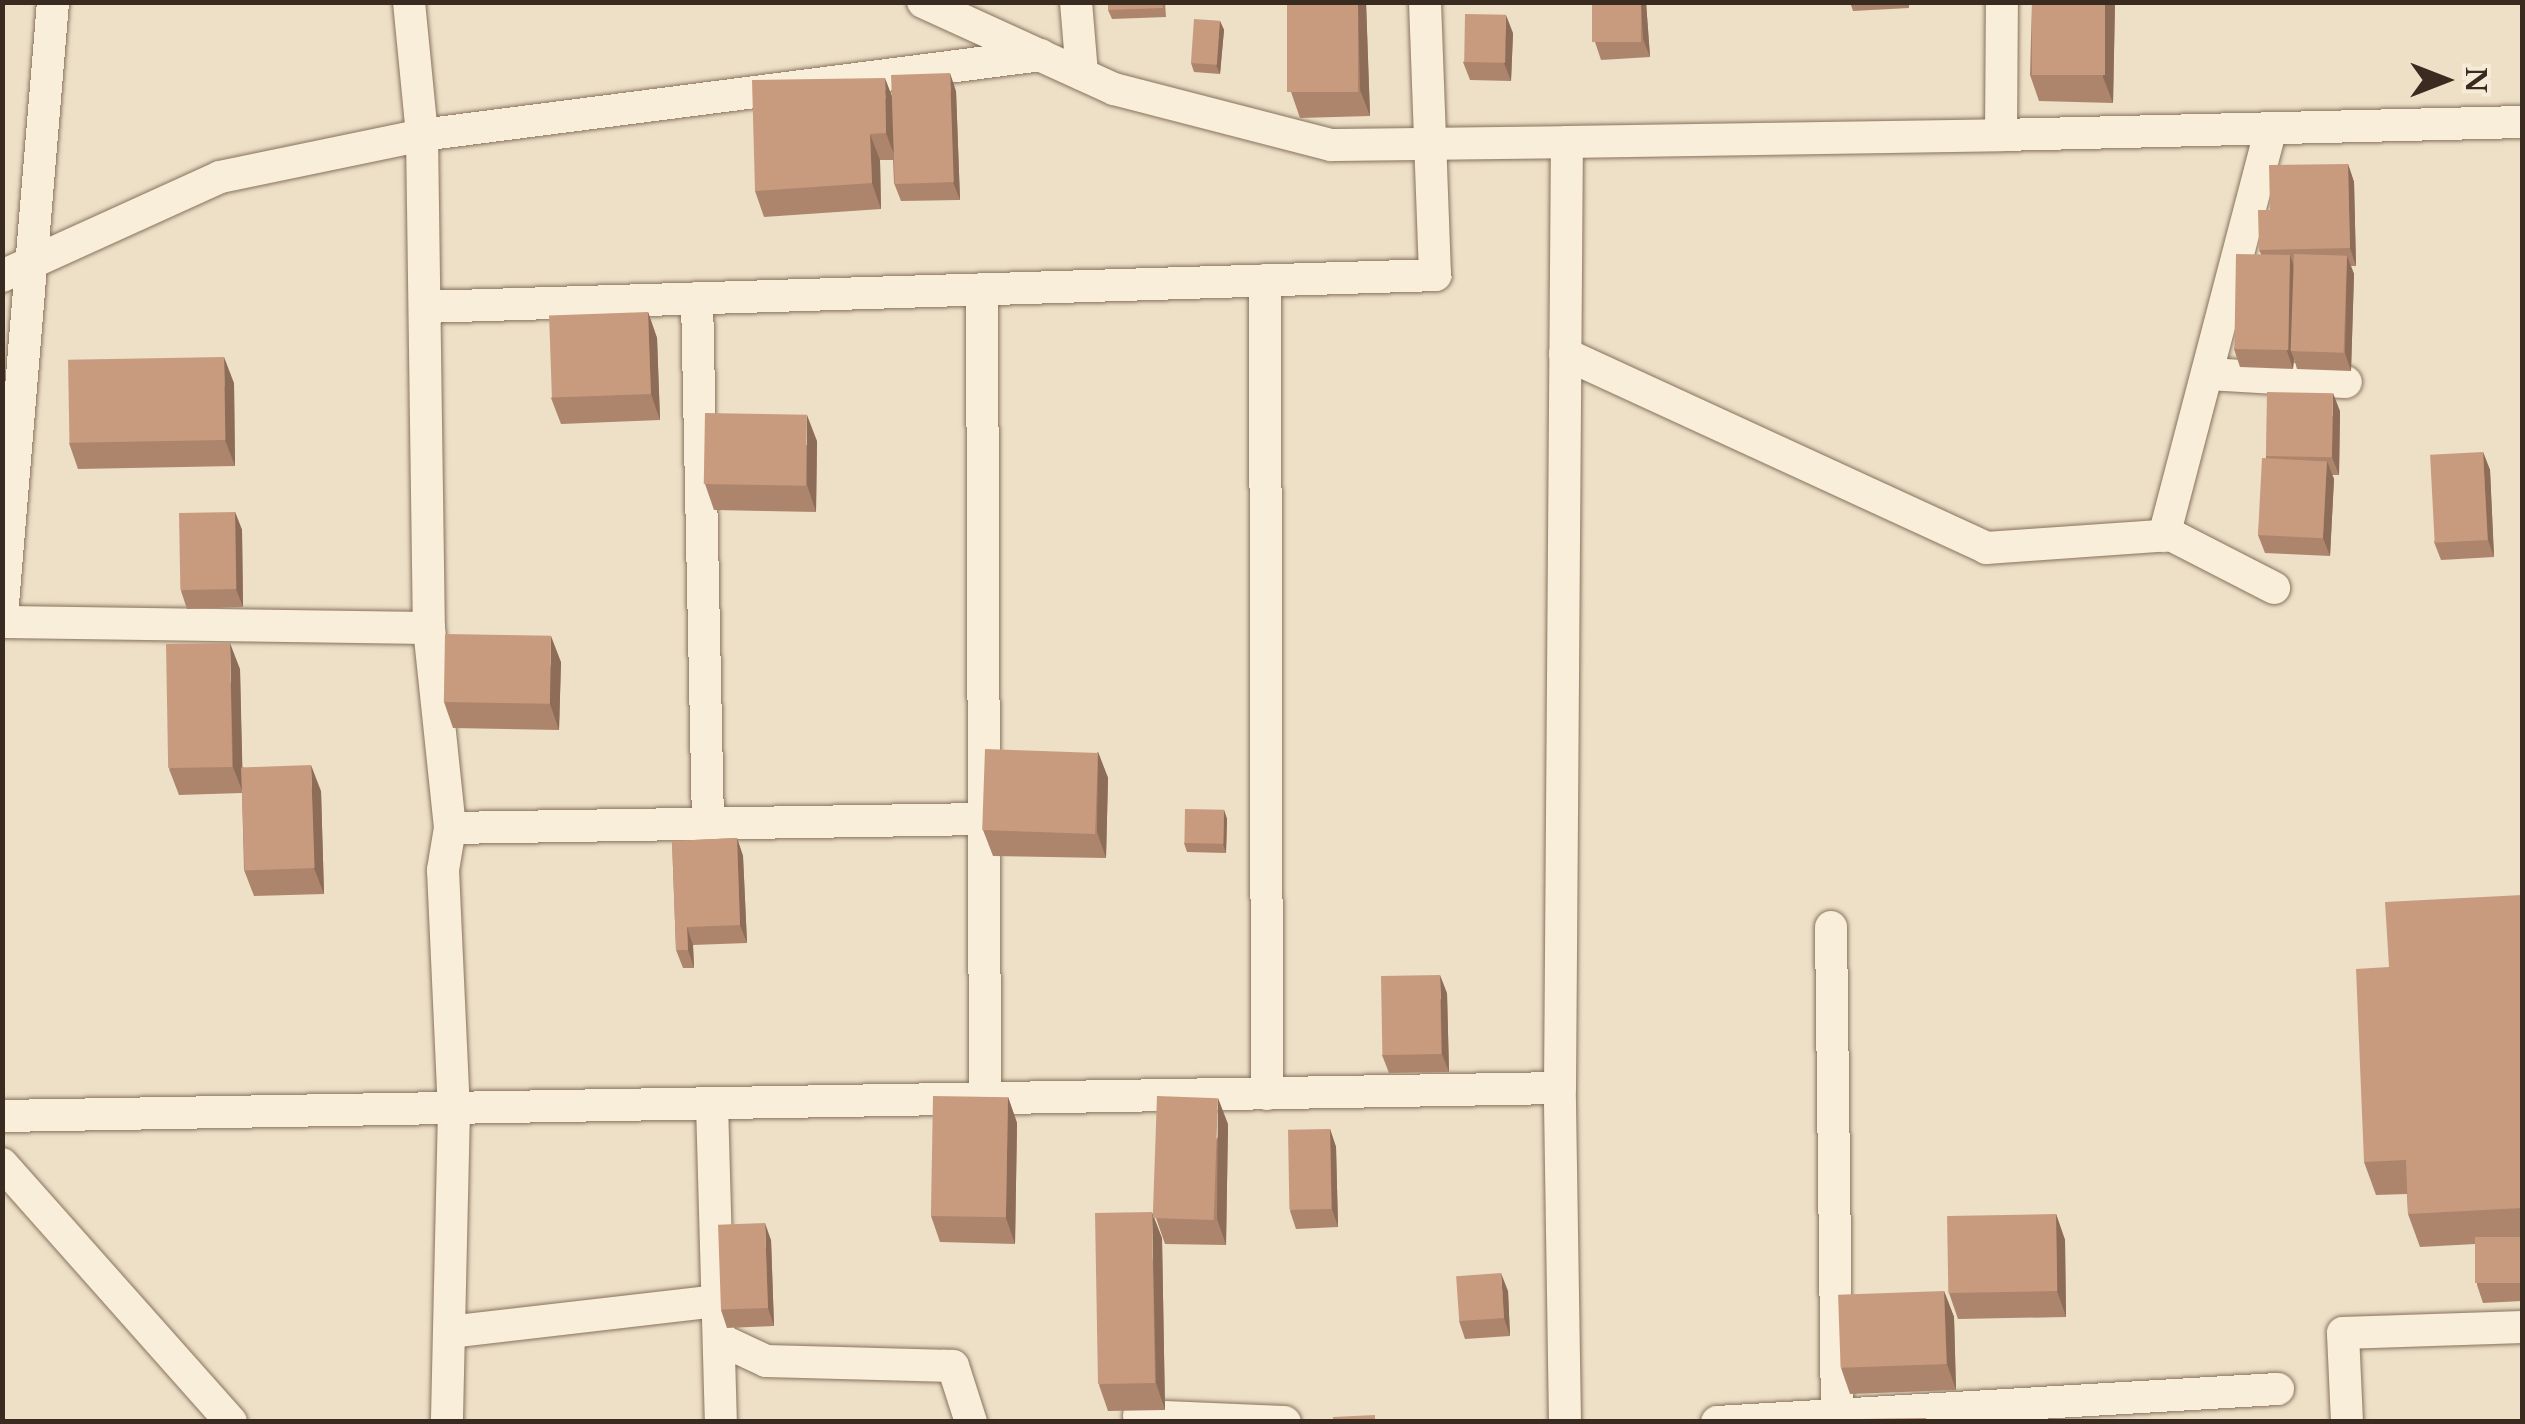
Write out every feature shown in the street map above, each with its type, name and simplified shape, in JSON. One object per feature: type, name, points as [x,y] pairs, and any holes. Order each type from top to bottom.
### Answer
[{"type":"street","points":[[53,2],[18,270],[2,619],[429,628]]},
{"type":"street","points":[[409,2],[422,135],[429,628],[450,828],[443,870],[454,1109],[447,1422]]},
{"type":"street","points":[[924,2],[1114,89],[1331,145],[2522,122]]},
{"type":"street","points":[[1076,2],[1082,74]]},
{"type":"street","points":[[425,307],[1435,275],[1425,2]]},
{"type":"street","points":[[2001,135],[2002,2]]},
{"type":"street","points":[[18,270],[220,176],[422,135],[1040,55]]},
{"type":"street","points":[[2164,536],[2272,129]]},
{"type":"street","points":[[1565,1422],[1560,1088],[1568,142]]},
{"type":"street","points":[[1266,280],[1267,1094]]},
{"type":"street","points":[[982,289],[986,1099]]},
{"type":"street","points":[[698,298],[708,824]]},
{"type":"street","points":[[1566,354],[1986,548],[2164,536],[2274,588]]},
{"type":"street","points":[[2207,374],[2346,382]]},
{"type":"street","points":[[450,828],[984,819]]},
{"type":"street","points":[[1831,927],[1837,1413]]},
{"type":"street","points":[[2,1116],[1560,1088]]},
{"type":"street","points":[[712,1104],[721,1422]]},
{"type":"street","points":[[2,1164],[231,1422]]},
{"type":"street","points":[[448,1332],[718,1301]]},
{"type":"street","points":[[2347,1422],[2343,1333],[2522,1326]]},
{"type":"street","points":[[719,1340],[766,1361],[953,1366],[970,1422]]},
{"type":"street","points":[[1717,1422],[2278,1388]]},
{"type":"street","points":[[1140,1416],[1285,1422]]},
{"type":"building","points":[[1108,2],[1162,2],[1163,8],[1108,10]]},
{"type":"building","points":[[1287,2],[1358,2],[1358,92],[1287,92]]},
{"type":"building","points":[[1592,2],[1641,2],[1641,42],[1592,42]]},
{"type":"building","points":[[2032,2],[2105,2],[2105,75],[2032,75]]},
{"type":"building","points":[[1465,14],[1506,15],[1505,63],[1464,62]]},
{"type":"building","points":[[1194,19],[1220,21],[1217,65],[1191,63]]},
{"type":"building","points":[[950,73],[954,182],[895,184],[891,75]]},
{"type":"building","points":[[885,78],[886,133],[870,134],[872,183],[755,191],[752,80]]},
{"type":"building","points":[[2348,164],[2350,248],[2259,250],[2258,210],[2270,210],[2269,165]]},
{"type":"building","points":[[2236,254],[2290,255],[2288,350],[2234,349]]},
{"type":"building","points":[[2294,254],[2347,256],[2344,353],[2291,351]]},
{"type":"building","points":[[648,312],[651,394],[552,397],[549,315]]},
{"type":"building","points":[[224,357],[225,440],[69,443],[68,360]]},
{"type":"building","points":[[2267,392],[2333,393],[2332,457],[2266,456]]},
{"type":"building","points":[[705,413],[807,415],[806,486],[704,484]]},
{"type":"building","points":[[2483,452],[2488,540],[2435,543],[2430,455]]},
{"type":"building","points":[[2262,458],[2327,461],[2323,538],[2258,535]]},
{"type":"building","points":[[235,512],[236,589],[180,590],[179,513]]},
{"type":"building","points":[[445,634],[551,636],[550,704],[444,702]]},
{"type":"building","points":[[230,643],[232,767],[168,768],[166,644]]},
{"type":"building","points":[[985,749],[1098,753],[1095,834],[982,830]]},
{"type":"building","points":[[311,765],[315,868],[245,870],[241,767]]},
{"type":"building","points":[[1185,809],[1224,810],[1223,844],[1184,843]]},
{"type":"building","points":[[737,838],[740,925],[687,927],[688,950],[676,950],[672,841]]},
{"type":"building","points":[[2522,895],[2522,1208],[2408,1214],[2406,1160],[2364,1162],[2356,969],[2389,967],[2385,902]]},
{"type":"building","points":[[1440,975],[1441,1054],[1382,1055],[1381,976]]},
{"type":"building","points":[[933,1096],[1008,1097],[1006,1217],[931,1216]]},
{"type":"building","points":[[1157,1096],[1218,1098],[1214,1220],[1153,1218]]},
{"type":"building","points":[[1330,1129],[1331,1209],[1289,1210],[1288,1130]]},
{"type":"building","points":[[1152,1212],[1155,1383],[1098,1384],[1095,1213]]},
{"type":"building","points":[[2056,1214],[2057,1291],[1948,1293],[1947,1216]]},
{"type":"building","points":[[765,1223],[768,1308],[721,1310],[718,1225]]},
{"type":"building","points":[[2475,1237],[2522,1237],[2522,1283],[2475,1283]]},
{"type":"building","points":[[1501,1273],[1504,1318],[1459,1321],[1456,1276]]},
{"type":"building","points":[[1944,1291],[1947,1364],[1841,1368],[1838,1295]]},
{"type":"building","points":[[1375,1415],[1375,1422],[1333,1422],[1333,1417]]},
{"type":"building","points":[[1926,1418],[1926,1422],[1860,1422],[1860,1419]]}]
